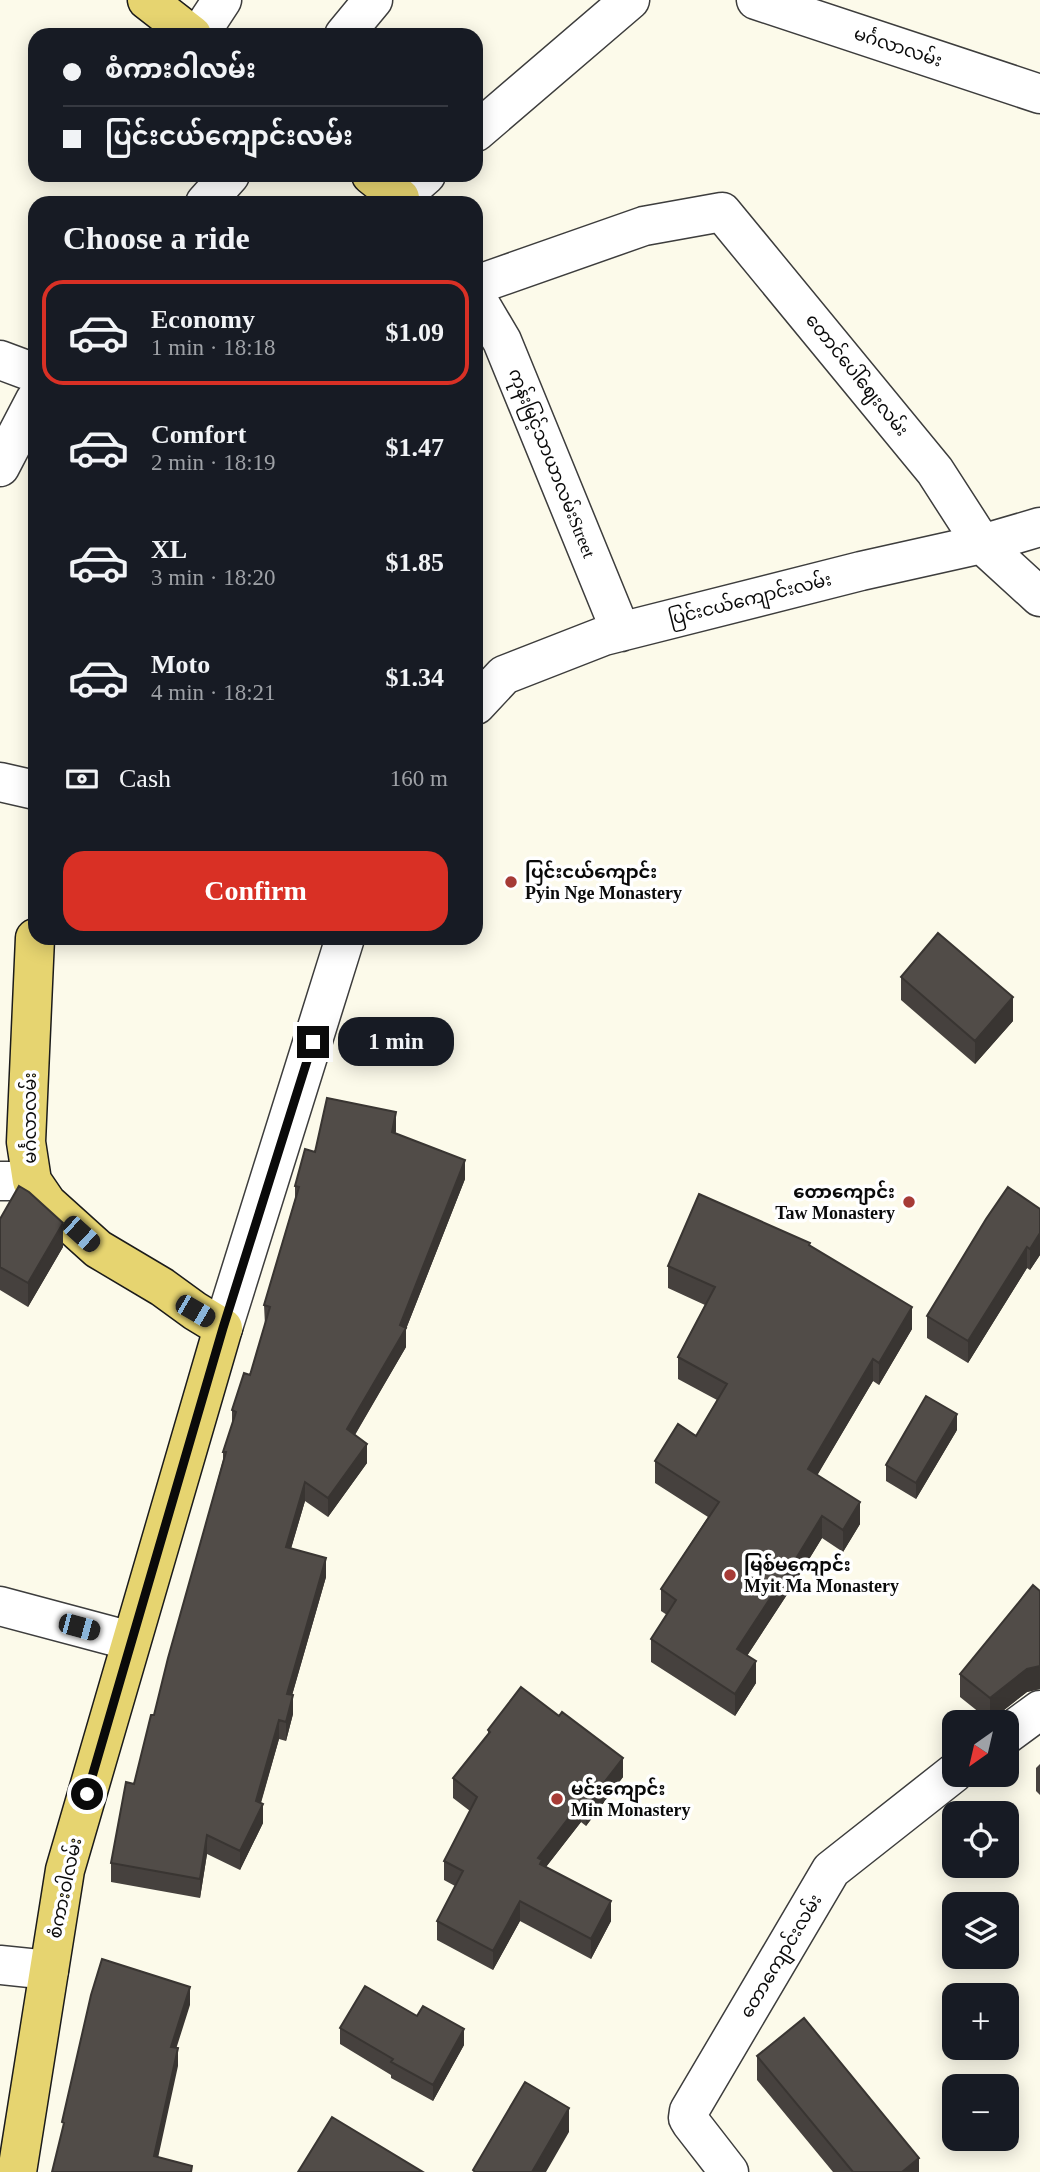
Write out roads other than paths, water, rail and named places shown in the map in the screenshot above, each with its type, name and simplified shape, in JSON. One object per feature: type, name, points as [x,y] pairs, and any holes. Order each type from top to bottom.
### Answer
[{"type":"main road","points":[[147,0],[183,28]]},
{"type":"main road","name":"မင်္ဂလာလမ်း","points":[[35,945],[26,1142],[16,1181],[47,1203],[97,1249],[162,1287],[223,1328]]},
{"type":"main road","name":"စံကားဝါလမ်း","points":[[17,2172],[65,1870],[223,1328]]},
{"type":"street","points":[[204,28],[222,0]]},
{"type":"street","points":[[350,28],[373,0]]},
{"type":"street","points":[[483,126],[631,0]]},
{"type":"street","name":"မင်္ဂလာလမ်း","points":[[756,0],[1040,94]]},
{"type":"street","points":[[211,196],[224,182]]},
{"type":"street","name":"တောင်ပေါ်ဈေးလမ်း","points":[[483,283],[644,226],[722,212],[935,471],[982,544],[1040,597]]},
{"type":"street","name":"ကုန်းမြင့်သာယာလမ်းStreet","points":[[483,309],[502,341],[621,632]]},
{"type":"street","points":[[0,360],[28,370]]},
{"type":"street","points":[[0,467],[28,413]]},
{"type":"street","name":"ပြင်းငယ်ကျောင်းလမ်း","points":[[483,698],[504,675],[604,636],[862,571],[982,544],[1040,527]]},
{"type":"street","points":[[0,782],[28,788]]},
{"type":"street","points":[[223,1328],[343,945]]},
{"type":"street","points":[[0,1606],[131,1641]]},
{"type":"street","points":[[1019,1725],[1040,1710]]},
{"type":"street","name":"တောကျောင်းလမ်း","points":[[729,2172],[691,2123],[688,2111],[831,1870],[942,1782]]},
{"type":"street","points":[[0,1965],[49,1970]]},
{"type":"place","name":"ပြင်းငယ်ကျောင်း Pyin Nge Monastery","points":[[511,882]]},
{"type":"place","name":"တောကျောင်း Taw Monastery","points":[[909,1202]]},
{"type":"place","name":"မြစ်မကျောင်း Myit Ma Monastery","points":[[730,1575]]},
{"type":"place","name":"မင်းကျောင်း Min Monastery","points":[[557,1799]]}]
